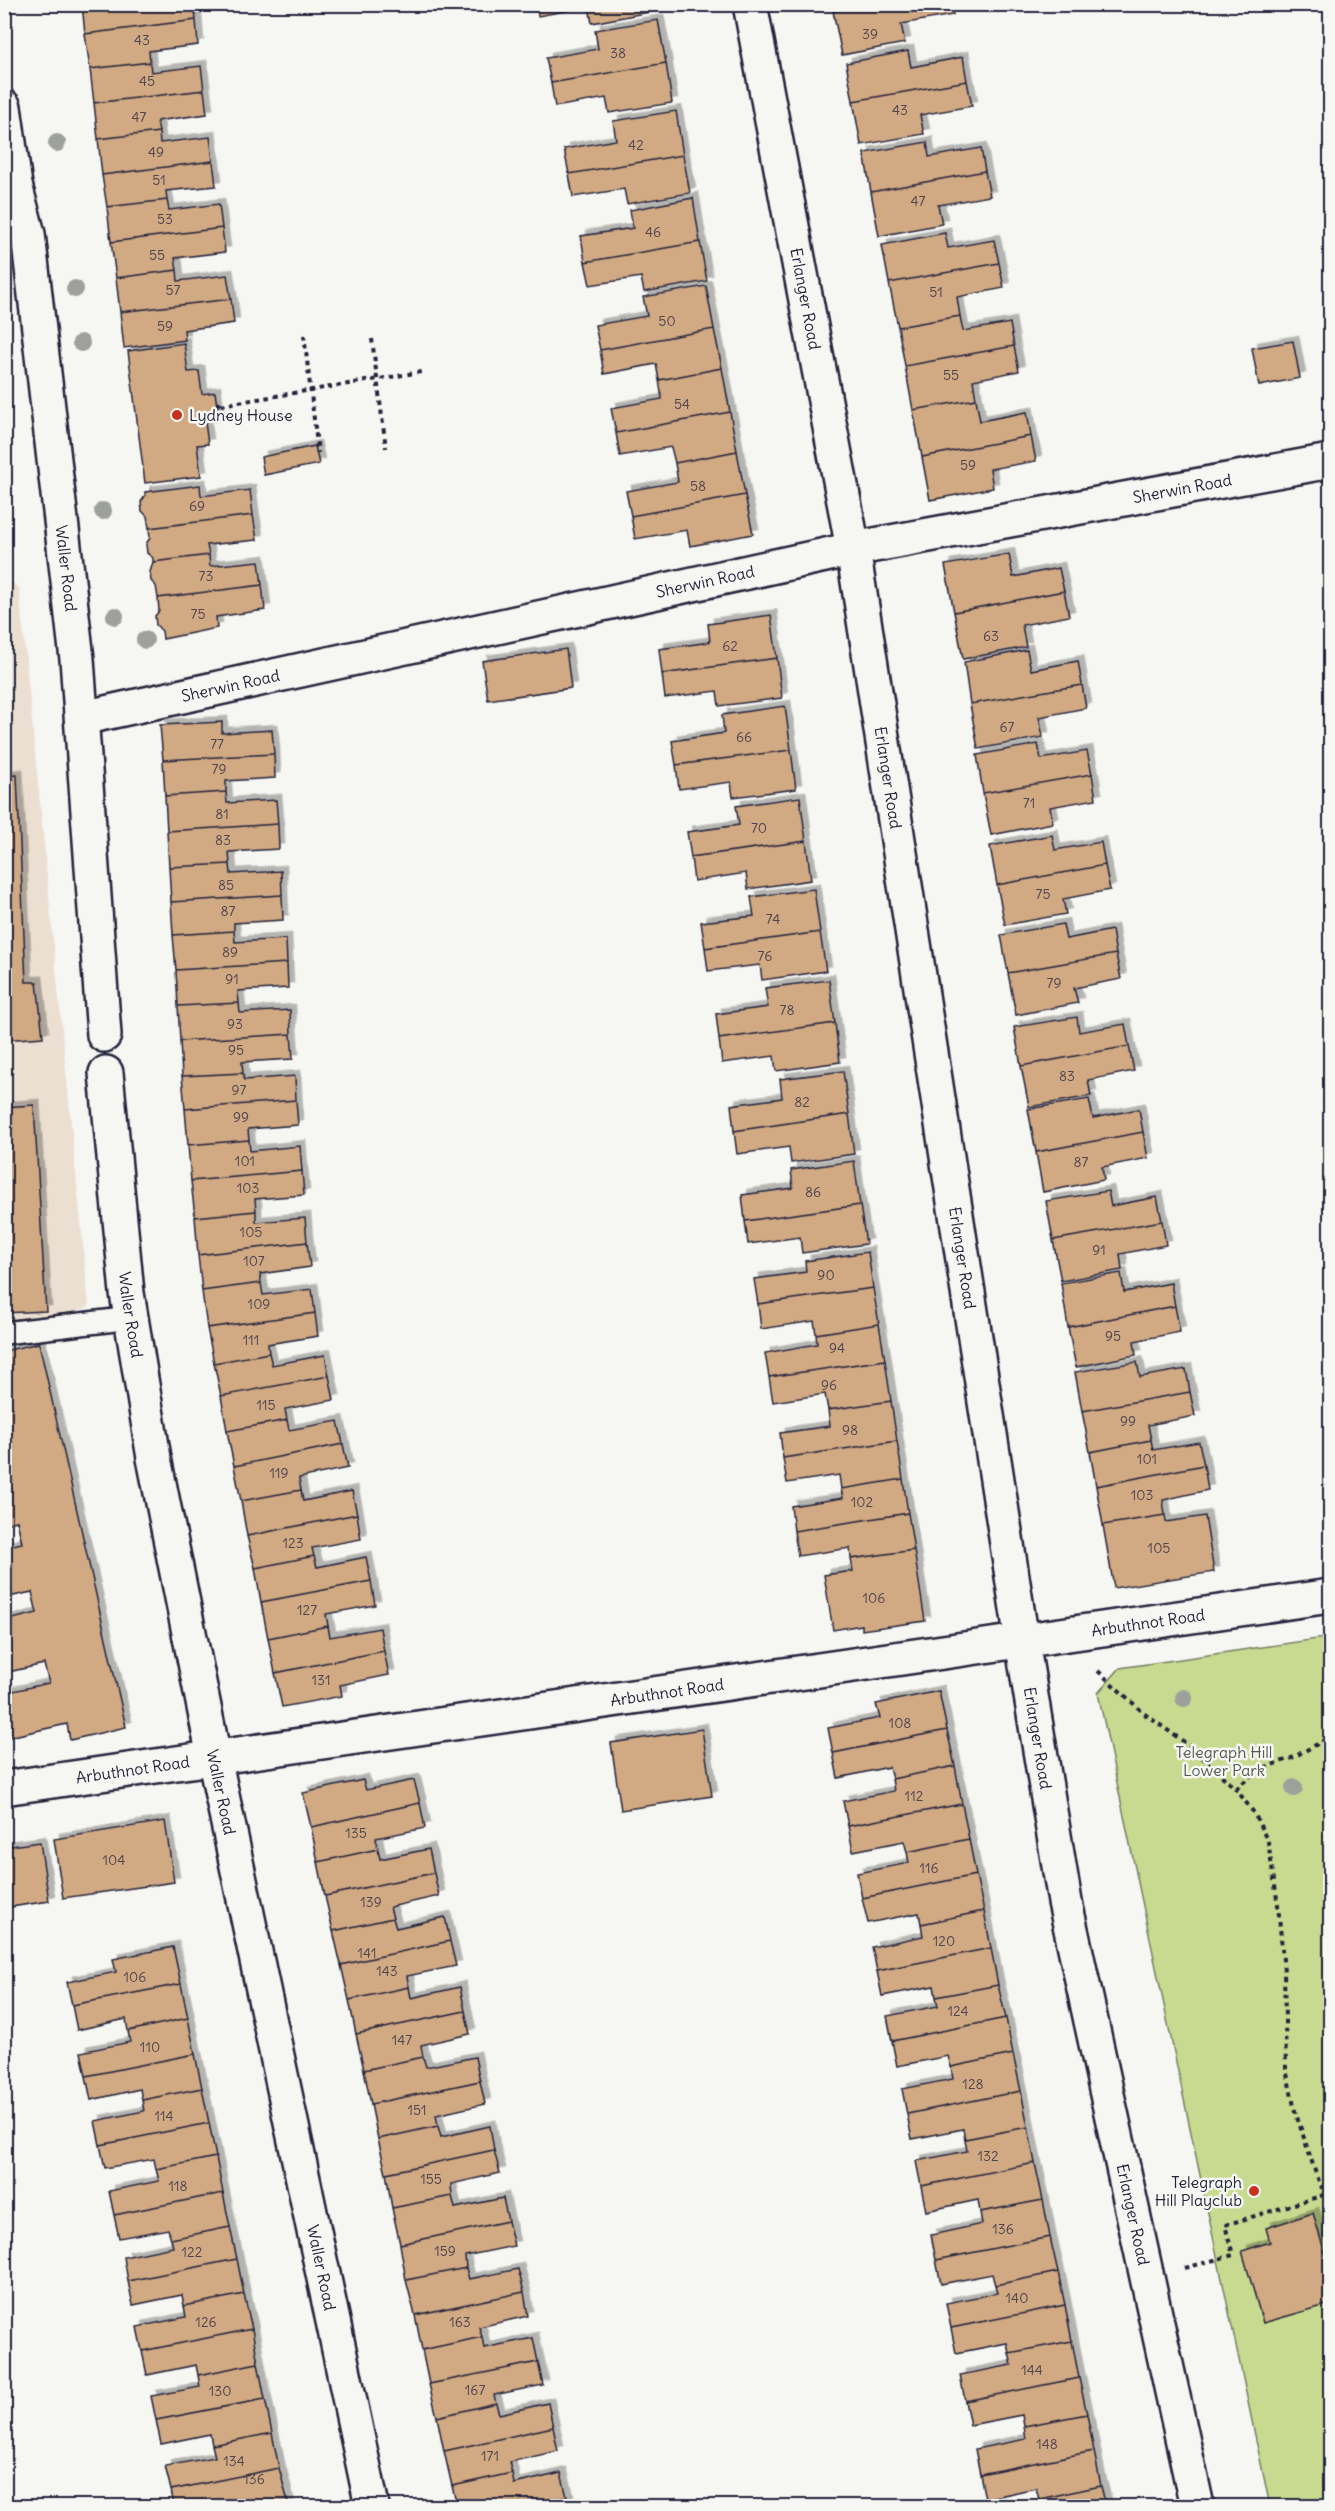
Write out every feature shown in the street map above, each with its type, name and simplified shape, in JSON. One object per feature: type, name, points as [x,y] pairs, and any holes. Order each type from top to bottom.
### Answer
[{"type":"street","name":"Erlanger Road","points":[[750,4],[853,549],[1022,1641],[1065,1902],[1197,2506]]},
{"type":"street","name":"Waller Road","points":[[4,107],[15,185],[28,234],[66,549],[82,718],[104,1035]]},
{"type":"street","name":"Sherwin Road","points":[[82,718],[853,549],[1330,461]]},
{"type":"street","name":"Waller Road","points":[[106,1073],[132,1318],[154,1458],[214,1757],[372,2506]]},
{"type":"street","name":"Arbuthnot Road","points":[[4,1788],[1330,1596]]},
{"type":"lane","points":[[104,1035],[106,1073]]},
{"type":"lane","points":[[4,1333],[132,1318]]},
{"type":"path","points":[[304,335],[318,453]]},
{"type":"path","points":[[372,339],[386,448]]},
{"type":"path","points":[[217,410],[219,404],[421,372]]},
{"type":"path","points":[[1109,1681],[1146,1715],[1190,1746],[1236,1789],[1254,1813],[1268,1842],[1278,1905],[1284,1971],[1286,2069],[1295,2111],[1323,2195],[1330,2209]]},
{"type":"path","points":[[1236,1789],[1257,1770],[1292,1758],[1330,1737]]},
{"type":"path","points":[[1147,2278],[1233,2255],[1225,2225],[1323,2195]]},
{"type":"shaded area","points":[[4,579],[9,579],[19,588],[89,1307],[44,1321],[5,1323]]},
{"type":"green space","points":[[5,670],[12,760],[4,761]]},
{"type":"green space","name":"Telegraph Hill Lower Park","points":[[1330,1637],[1330,2506],[1270,2506],[1098,1693],[1120,1668]]},
{"type":"building","points":[[82,4],[194,4],[196,20],[85,34]]},
{"type":"building","points":[[536,4],[654,4],[655,11],[592,23],[589,7],[538,16]]},
{"type":"building","points":[[832,4],[869,4],[833,11]]},
{"type":"building","points":[[869,4],[951,4],[953,15],[901,24],[905,43],[842,55],[833,11]]},
{"type":"building","points":[[196,20],[198,45],[149,51],[150,62],[90,69],[85,34]]},
{"type":"building","points":[[658,20],[666,63],[551,83],[546,58],[598,49],[595,30]]},
{"type":"building","points":[[908,51],[911,67],[963,57],[967,81],[853,101],[846,63]]},
{"type":"building","points":[[150,62],[151,72],[201,66],[204,90],[94,103],[90,69]]},
{"type":"building","points":[[666,63],[672,103],[609,113],[606,98],[555,107],[551,83]]},
{"type":"building","points":[[967,81],[972,106],[920,115],[924,134],[861,145],[853,101]]},
{"type":"building","points":[[204,90],[207,114],[157,121],[159,132],[98,139],[94,103]]},
{"type":"building","points":[[676,111],[683,155],[569,174],[564,149],[616,140],[613,121]]},
{"type":"building","points":[[159,132],[160,143],[210,137],[213,161],[102,175],[98,139]]},
{"type":"building","points":[[927,142],[929,157],[981,148],[985,171],[871,192],[864,153]]},
{"type":"building","points":[[683,155],[690,193],[627,204],[624,189],[573,197],[569,174]]},
{"type":"building","points":[[213,161],[216,186],[166,191],[167,200],[107,207],[102,175]]},
{"type":"building","points":[[985,171],[990,196],[938,205],[942,224],[879,236],[871,192]]},
{"type":"building","points":[[693,198],[700,242],[585,262],[581,236],[633,228],[630,210]]},
{"type":"building","points":[[167,200],[169,210],[219,204],[222,228],[111,242],[107,207]]},
{"type":"building","points":[[222,228],[225,252],[175,258],[177,270],[116,278],[111,242]]},
{"type":"building","points":[[945,233],[948,248],[994,240],[999,263],[889,283],[882,245]]},
{"type":"building","points":[[700,242],[707,281],[644,292],[641,277],[590,285],[585,262]]},
{"type":"building","points":[[999,263],[1004,288],[957,297],[960,316],[898,327],[889,283]]},
{"type":"building","points":[[177,270],[178,281],[227,275],[231,299],[120,312],[116,278]]},
{"type":"building","points":[[706,286],[714,329],[600,350],[595,325],[647,316],[643,297]]},
{"type":"building","points":[[231,299],[234,323],[184,330],[185,340],[124,348],[120,312]]},
{"type":"building","points":[[960,316],[963,331],[1010,323],[1014,346],[905,366],[898,327]]},
{"type":"building","points":[[714,329],[722,368],[659,380],[656,364],[604,374],[600,350]]},
{"type":"building","points":[[1293,341],[1300,378],[1259,386],[1252,348]]},
{"type":"building","name":"Lydney House","points":[[184,343],[188,372],[199,371],[202,394],[215,392],[219,420],[205,422],[208,444],[197,445],[201,476],[145,483],[128,351]]},
{"type":"building","points":[[1014,346],[1019,371],[973,380],[976,399],[913,410],[905,366]]},
{"type":"building","points":[[722,368],[730,412],[616,433],[611,408],[662,399],[659,380]]},
{"type":"building","points":[[976,399],[980,421],[1027,412],[1031,436],[922,457],[913,410]]},
{"type":"building","points":[[730,412],[737,451],[675,463],[671,447],[620,456],[616,433]]},
{"type":"building","points":[[1031,436],[1036,461],[990,469],[993,488],[930,500],[922,457]]},
{"type":"building","points":[[315,446],[319,464],[264,475],[261,457]]},
{"type":"building","points":[[737,451],[745,495],[631,516],[626,491],[678,482],[675,463]]},
{"type":"building","points":[[200,485],[201,496],[250,490],[253,515],[149,528],[141,502],[145,492]]},
{"type":"building","points":[[745,495],[753,534],[690,546],[687,530],[635,539],[631,516]]},
{"type":"building","points":[[253,515],[257,540],[207,545],[209,555],[153,562],[153,558],[147,553],[149,528]]},
{"type":"building","points":[[1009,554],[1013,577],[1059,568],[1064,591],[954,612],[945,565]]},
{"type":"building","points":[[209,555],[210,566],[259,561],[262,585],[158,598],[156,586],[151,581],[150,572],[153,562]]},
{"type":"building","points":[[262,585],[265,610],[216,617],[217,628],[163,639],[162,631],[156,625],[155,616],[159,611],[158,598]]},
{"type":"building","points":[[1064,591],[1069,616],[1022,625],[1026,647],[963,659],[954,612]]},
{"type":"building","points":[[771,615],[777,658],[662,674],[659,649],[710,642],[708,624]]},
{"type":"building","points":[[566,649],[571,688],[488,700],[482,661]]},
{"type":"building","points":[[1027,650],[1031,670],[1078,661],[1082,685],[970,704],[964,662]]},
{"type":"building","points":[[777,658],[782,698],[719,706],[717,691],[665,698],[662,674]]},
{"type":"building","points":[[1082,685],[1086,708],[1039,717],[1043,737],[978,749],[970,704]]},
{"type":"building","points":[[785,706],[791,750],[676,765],[672,741],[724,733],[722,715]]},
{"type":"building","points":[[222,722],[222,733],[272,730],[274,754],[163,760],[160,725]]},
{"type":"building","points":[[1038,744],[1041,759],[1087,751],[1092,774],[983,793],[977,755]]},
{"type":"building","points":[[791,750],[796,789],[733,797],[731,782],[679,789],[676,765]]},
{"type":"building","points":[[274,754],[275,778],[226,781],[226,792],[165,796],[163,760]]},
{"type":"building","points":[[1092,774],[1096,799],[1050,807],[1053,823],[991,835],[983,793]]},
{"type":"building","points":[[17,775],[26,982],[37,982],[43,1037],[4,1040],[4,776]]},
{"type":"building","points":[[226,792],[227,803],[276,800],[278,824],[167,831],[165,796]]},
{"type":"building","points":[[800,797],[806,841],[691,857],[687,832],[739,825],[736,806]]},
{"type":"building","points":[[278,824],[279,849],[229,852],[230,864],[169,867],[167,831]]},
{"type":"building","points":[[1052,835],[1055,850],[1101,842],[1105,865],[997,885],[990,846]]},
{"type":"building","points":[[806,841],[811,880],[748,889],[746,873],[694,881],[691,857]]},
{"type":"building","points":[[230,864],[231,874],[281,871],[282,895],[171,902],[169,867]]},
{"type":"building","points":[[1105,865],[1110,890],[1063,899],[1066,914],[1005,925],[997,885]]},
{"type":"building","points":[[814,889],[820,932],[705,948],[701,922],[754,916],[751,897]]},
{"type":"building","points":[[282,895],[283,920],[234,923],[234,931],[173,935],[171,902]]},
{"type":"building","points":[[1063,924],[1066,939],[1112,930],[1116,954],[1008,973],[1001,935]]},
{"type":"building","points":[[234,931],[235,942],[286,939],[287,963],[176,970],[173,935]]},
{"type":"building","points":[[820,932],[826,971],[762,980],[760,965],[708,971],[705,948]]},
{"type":"building","points":[[1116,954],[1121,979],[1074,988],[1078,1003],[1016,1015],[1008,973]]},
{"type":"building","points":[[287,963],[288,988],[238,991],[239,1003],[178,1006],[176,970]]},
{"type":"building","points":[[829,980],[835,1023],[719,1039],[716,1014],[768,1007],[765,988]]},
{"type":"building","points":[[239,1003],[240,1013],[290,1010],[291,1034],[180,1041],[178,1006]]},
{"type":"building","points":[[1077,1017],[1079,1032],[1125,1024],[1129,1046],[1021,1066],[1014,1027]]},
{"type":"building","points":[[835,1023],[840,1062],[776,1071],[774,1056],[722,1063],[719,1039]]},
{"type":"building","points":[[291,1034],[293,1059],[242,1062],[243,1073],[182,1076],[180,1041]]},
{"type":"building","points":[[1129,1046],[1134,1071],[1088,1080],[1091,1096],[1029,1107],[1021,1066]]},
{"type":"building","points":[[843,1071],[849,1114],[734,1131],[731,1105],[782,1098],[780,1079]]},
{"type":"building","points":[[243,1073],[244,1080],[295,1076],[296,1100],[185,1109],[182,1076]]},
{"type":"building","points":[[1089,1099],[1093,1118],[1139,1109],[1143,1132],[1036,1152],[1028,1109]]},
{"type":"building","points":[[296,1100],[298,1125],[248,1129],[249,1140],[188,1145],[185,1109]]},
{"type":"building","points":[[34,1105],[46,1311],[4,1313],[4,1107]]},
{"type":"building","points":[[849,1114],[854,1154],[791,1163],[789,1147],[737,1154],[734,1131]]},
{"type":"building","points":[[1143,1132],[1148,1158],[1102,1167],[1104,1180],[1043,1192],[1036,1152]]},
{"type":"building","points":[[249,1140],[250,1151],[300,1146],[302,1171],[191,1181],[188,1145]]},
{"type":"building","points":[[854,1161],[860,1205],[745,1221],[742,1195],[793,1188],[791,1170]]},
{"type":"building","points":[[302,1171],[304,1195],[255,1199],[256,1211],[195,1217],[191,1181]]},
{"type":"building","points":[[1108,1191],[1111,1206],[1157,1197],[1162,1221],[1053,1240],[1046,1201]]},
{"type":"building","points":[[860,1205],[866,1244],[802,1253],[800,1237],[748,1244],[745,1221]]},
{"type":"building","points":[[256,1211],[256,1222],[305,1218],[307,1242],[198,1255],[195,1217]]},
{"type":"building","points":[[1162,1221],[1166,1245],[1120,1254],[1122,1270],[1061,1281],[1053,1240]]},
{"type":"building","points":[[307,1242],[310,1267],[260,1274],[261,1283],[202,1291],[198,1255]]},
{"type":"building","points":[[868,1252],[873,1288],[758,1304],[754,1279],[806,1272],[805,1261]]},
{"type":"building","points":[[1121,1273],[1124,1292],[1171,1283],[1175,1306],[1068,1327],[1061,1283]]},
{"type":"building","points":[[261,1283],[263,1295],[312,1289],[315,1313],[207,1328],[202,1291]]},
{"type":"building","points":[[873,1288],[879,1324],[816,1334],[814,1321],[761,1329],[758,1304]]},
{"type":"building","points":[[1175,1306],[1180,1332],[1134,1341],[1136,1355],[1076,1367],[1068,1327]]},
{"type":"building","points":[[315,1313],[318,1336],[268,1344],[269,1353],[214,1363],[207,1328]]},
{"type":"building","points":[[879,1324],[885,1360],[769,1377],[765,1353],[817,1344],[816,1334]]},
{"type":"building","points":[[39,1343],[126,1727],[70,1740],[67,1724],[9,1737],[4,1718],[4,1693],[49,1683],[44,1664],[4,1673],[4,1621],[37,1613],[32,1592],[4,1598],[4,1547],[22,1543],[17,1521],[4,1524],[4,1478],[9,1477],[4,1459],[4,1351]]},
{"type":"building","points":[[269,1353],[272,1365],[325,1355],[329,1376],[221,1396],[214,1363]]},
{"type":"building","points":[[885,1360],[891,1401],[828,1410],[825,1394],[773,1402],[769,1377]]},
{"type":"building","points":[[1137,1362],[1140,1377],[1186,1369],[1190,1392],[1082,1411],[1075,1372]]},
{"type":"building","points":[[329,1376],[334,1400],[285,1409],[287,1420],[227,1431],[221,1396]]},
{"type":"building","points":[[1190,1392],[1195,1416],[1148,1425],[1151,1440],[1090,1452],[1082,1411]]},
{"type":"building","points":[[891,1401],[897,1441],[783,1458],[780,1433],[830,1426],[828,1410]]},
{"type":"building","points":[[287,1420],[289,1430],[338,1421],[343,1444],[234,1466],[227,1431]]},
{"type":"building","points":[[1151,1440],[1153,1450],[1199,1442],[1204,1465],[1096,1486],[1090,1452]]},
{"type":"building","points":[[897,1441],[903,1479],[841,1489],[839,1475],[787,1483],[783,1458]]},
{"type":"building","points":[[343,1444],[348,1468],[299,1478],[301,1490],[241,1501],[234,1466]]},
{"type":"building","points":[[1204,1465],[1208,1490],[1163,1500],[1165,1515],[1103,1525],[1096,1486]]},
{"type":"building","points":[[903,1479],[908,1513],[794,1531],[791,1506],[843,1498],[841,1489]]},
{"type":"building","points":[[301,1490],[303,1501],[352,1491],[357,1514],[247,1536],[241,1501]]},
{"type":"building","points":[[908,1513],[914,1550],[851,1559],[850,1548],[798,1556],[794,1531]]},
{"type":"building","points":[[357,1514],[361,1539],[312,1548],[314,1556],[255,1568],[247,1536]]},
{"type":"building","points":[[1165,1515],[1166,1522],[1205,1516],[1214,1572],[1114,1588],[1103,1525]]},
{"type":"building","points":[[914,1550],[925,1621],[862,1630],[862,1625],[833,1630],[824,1575],[853,1571],[851,1559]]},
{"type":"building","points":[[314,1556],[317,1567],[366,1557],[371,1581],[261,1602],[255,1568]]},
{"type":"building","points":[[371,1581],[375,1605],[326,1614],[328,1626],[268,1638],[261,1602]]},
{"type":"building","points":[[328,1626],[330,1637],[380,1628],[384,1651],[275,1673],[268,1638]]},
{"type":"building","points":[[384,1651],[389,1675],[340,1685],[342,1696],[282,1707],[275,1673]]},
{"type":"building","points":[[939,1691],[947,1730],[833,1753],[828,1728],[880,1718],[876,1704]]},
{"type":"building","points":[[702,1729],[712,1796],[621,1810],[611,1743]]},
{"type":"building","points":[[947,1730],[955,1766],[892,1779],[889,1767],[838,1778],[833,1753]]},
{"type":"building","points":[[955,1766],[962,1804],[848,1826],[843,1801],[894,1791],[892,1779]]},
{"type":"building","points":[[363,1780],[366,1790],[414,1780],[420,1803],[311,1827],[303,1793]]},
{"type":"building","points":[[420,1803],[425,1828],[376,1838],[378,1849],[318,1862],[311,1827]]},
{"type":"building","points":[[962,1804],[969,1839],[907,1852],[904,1841],[853,1851],[848,1826]]},
{"type":"building","points":[[165,1821],[174,1882],[63,1898],[54,1839]]},
{"type":"building","points":[[969,1839],[976,1875],[862,1898],[857,1873],[909,1863],[907,1852]]},
{"type":"building","points":[[40,1842],[49,1901],[4,1908],[4,1847]]},
{"type":"building","points":[[378,1849],[380,1859],[429,1849],[434,1873],[325,1896],[318,1862]]},
{"type":"building","points":[[434,1873],[439,1896],[390,1907],[393,1918],[333,1931],[325,1896]]},
{"type":"building","points":[[976,1875],[984,1911],[921,1924],[919,1913],[868,1923],[862,1898]]},
{"type":"building","points":[[984,1911],[991,1948],[877,1971],[872,1947],[923,1936],[921,1924]]},
{"type":"building","points":[[445,1917],[450,1941],[341,1965],[333,1931],[393,1918],[396,1928]]},
{"type":"building","points":[[450,1941],[456,1966],[407,1976],[409,1987],[349,2000],[341,1965]]},
{"type":"building","points":[[173,1947],[181,1984],[72,2005],[67,1982],[116,1972],[113,1959]]},
{"type":"building","points":[[991,1948],[998,1985],[936,1997],[934,1986],[882,1996],[877,1971]]},
{"type":"building","points":[[181,1984],[188,2018],[128,2031],[126,2019],[77,2030],[72,2005]]},
{"type":"building","points":[[998,1985],[1006,2018],[892,2041],[887,2016],[938,2006],[936,1997]]},
{"type":"building","points":[[409,1987],[411,1998],[460,1987],[465,2011],[356,2034],[349,2000]]},
{"type":"building","points":[[465,2011],[470,2034],[421,2045],[423,2057],[364,2070],[356,2034]]},
{"type":"building","points":[[188,2018],[195,2054],[86,2076],[81,2052],[130,2042],[128,2031]]},
{"type":"building","points":[[1006,2018],[1013,2054],[951,2067],[948,2056],[897,2066],[892,2041]]},
{"type":"building","points":[[195,2054],[202,2088],[142,2100],[140,2089],[91,2100],[86,2076]]},
{"type":"building","points":[[1013,2054],[1021,2091],[907,2114],[902,2089],[953,2079],[951,2067]]},
{"type":"building","points":[[423,2057],[426,2067],[475,2057],[480,2081],[371,2104],[364,2070]]},
{"type":"building","points":[[480,2081],[485,2104],[436,2115],[438,2126],[378,2139],[371,2104]]},
{"type":"building","points":[[202,2088],[209,2123],[100,2145],[95,2121],[144,2111],[142,2100]]},
{"type":"building","points":[[1021,2091],[1028,2127],[965,2139],[963,2129],[912,2139],[907,2114]]},
{"type":"building","points":[[209,2123],[216,2157],[156,2169],[154,2159],[105,2168],[100,2145]]},
{"type":"building","points":[[438,2126],[441,2137],[490,2126],[494,2150],[386,2173],[378,2139]]},
{"type":"building","points":[[1028,2127],[1035,2163],[921,2186],[916,2161],[967,2151],[965,2139]]},
{"type":"building","points":[[494,2150],[500,2173],[451,2184],[452,2196],[392,2208],[386,2173]]},
{"type":"building","points":[[216,2157],[223,2193],[114,2215],[109,2191],[159,2181],[156,2169]]},
{"type":"building","points":[[1035,2163],[1043,2200],[980,2212],[978,2200],[926,2211],[921,2186]]},
{"type":"building","points":[[223,2193],[230,2227],[171,2239],[168,2229],[119,2238],[114,2215]]},
{"type":"building","points":[[452,2196],[455,2208],[503,2198],[508,2221],[400,2244],[392,2208]]},
{"type":"building","points":[[1043,2200],[1050,2237],[936,2260],[931,2235],[982,2224],[980,2212]]},
{"type":"building","points":[[1313,2213],[1330,2271],[1330,2304],[1263,2323],[1242,2251],[1270,2242],[1266,2228]]},
{"type":"building","points":[[508,2221],[514,2246],[465,2256],[466,2268],[406,2280],[400,2244]]},
{"type":"building","points":[[230,2227],[237,2259],[128,2281],[124,2257],[173,2247],[171,2239]]},
{"type":"building","points":[[1050,2237],[1058,2272],[995,2285],[992,2274],[941,2284],[936,2260]]},
{"type":"building","points":[[237,2259],[244,2294],[184,2306],[182,2295],[133,2305],[128,2281]]},
{"type":"building","points":[[466,2268],[469,2279],[518,2269],[524,2292],[415,2315],[406,2280]]},
{"type":"building","points":[[1058,2272],[1065,2305],[951,2328],[946,2303],[997,2293],[995,2285]]},
{"type":"building","points":[[524,2292],[528,2316],[479,2327],[482,2337],[422,2350],[415,2315]]},
{"type":"building","points":[[244,2294],[252,2329],[142,2351],[137,2327],[186,2317],[184,2306]]},
{"type":"building","points":[[1065,2305],[1072,2341],[1009,2353],[1007,2343],[956,2353],[951,2328]]},
{"type":"building","points":[[252,2329],[258,2363],[198,2375],[196,2365],[147,2375],[142,2351]]},
{"type":"building","points":[[482,2337],[484,2348],[533,2338],[538,2362],[429,2384],[422,2350]]},
{"type":"building","points":[[1072,2341],[1079,2378],[965,2401],[960,2375],[1012,2365],[1009,2353]]},
{"type":"building","points":[[538,2362],[543,2385],[494,2395],[496,2403],[437,2417],[429,2384]]},
{"type":"building","points":[[258,2363],[265,2399],[156,2420],[151,2396],[200,2387],[198,2375]]},
{"type":"building","points":[[1079,2378],[1087,2414],[1024,2426],[1022,2415],[970,2425],[965,2401]]},
{"type":"building","points":[[265,2399],[272,2433],[212,2445],[210,2434],[161,2444],[156,2420]]},
{"type":"building","points":[[496,2403],[499,2414],[548,2403],[553,2427],[444,2451],[437,2417]]},
{"type":"building","points":[[1087,2414],[1094,2451],[980,2474],[975,2449],[1026,2439],[1024,2426]]},
{"type":"building","points":[[553,2427],[558,2451],[509,2462],[512,2473],[452,2486],[444,2451]]},
{"type":"building","points":[[272,2433],[279,2468],[171,2490],[165,2466],[215,2457],[212,2445]]},
{"type":"building","points":[[1094,2451],[1101,2486],[1039,2499],[1036,2488],[985,2499],[980,2474]]},
{"type":"building","points":[[279,2468],[288,2502],[267,2506],[225,2506],[224,2504],[174,2506],[171,2490]]},
{"type":"building","points":[[512,2473],[514,2484],[561,2473],[567,2497],[520,2506],[457,2506],[452,2486]]},
{"type":"building","points":[[1101,2486],[1106,2506],[1041,2506],[1039,2499]]},
{"type":"building","points":[[567,2497],[569,2506],[520,2506]]},
{"type":"building","points":[[288,2502],[289,2506],[267,2506]]},
{"type":"place","name":"Lydney House","points":[[177,415]]},
{"type":"place","name":"Telegraph Hill Playclub","points":[[1254,2191]]}]
